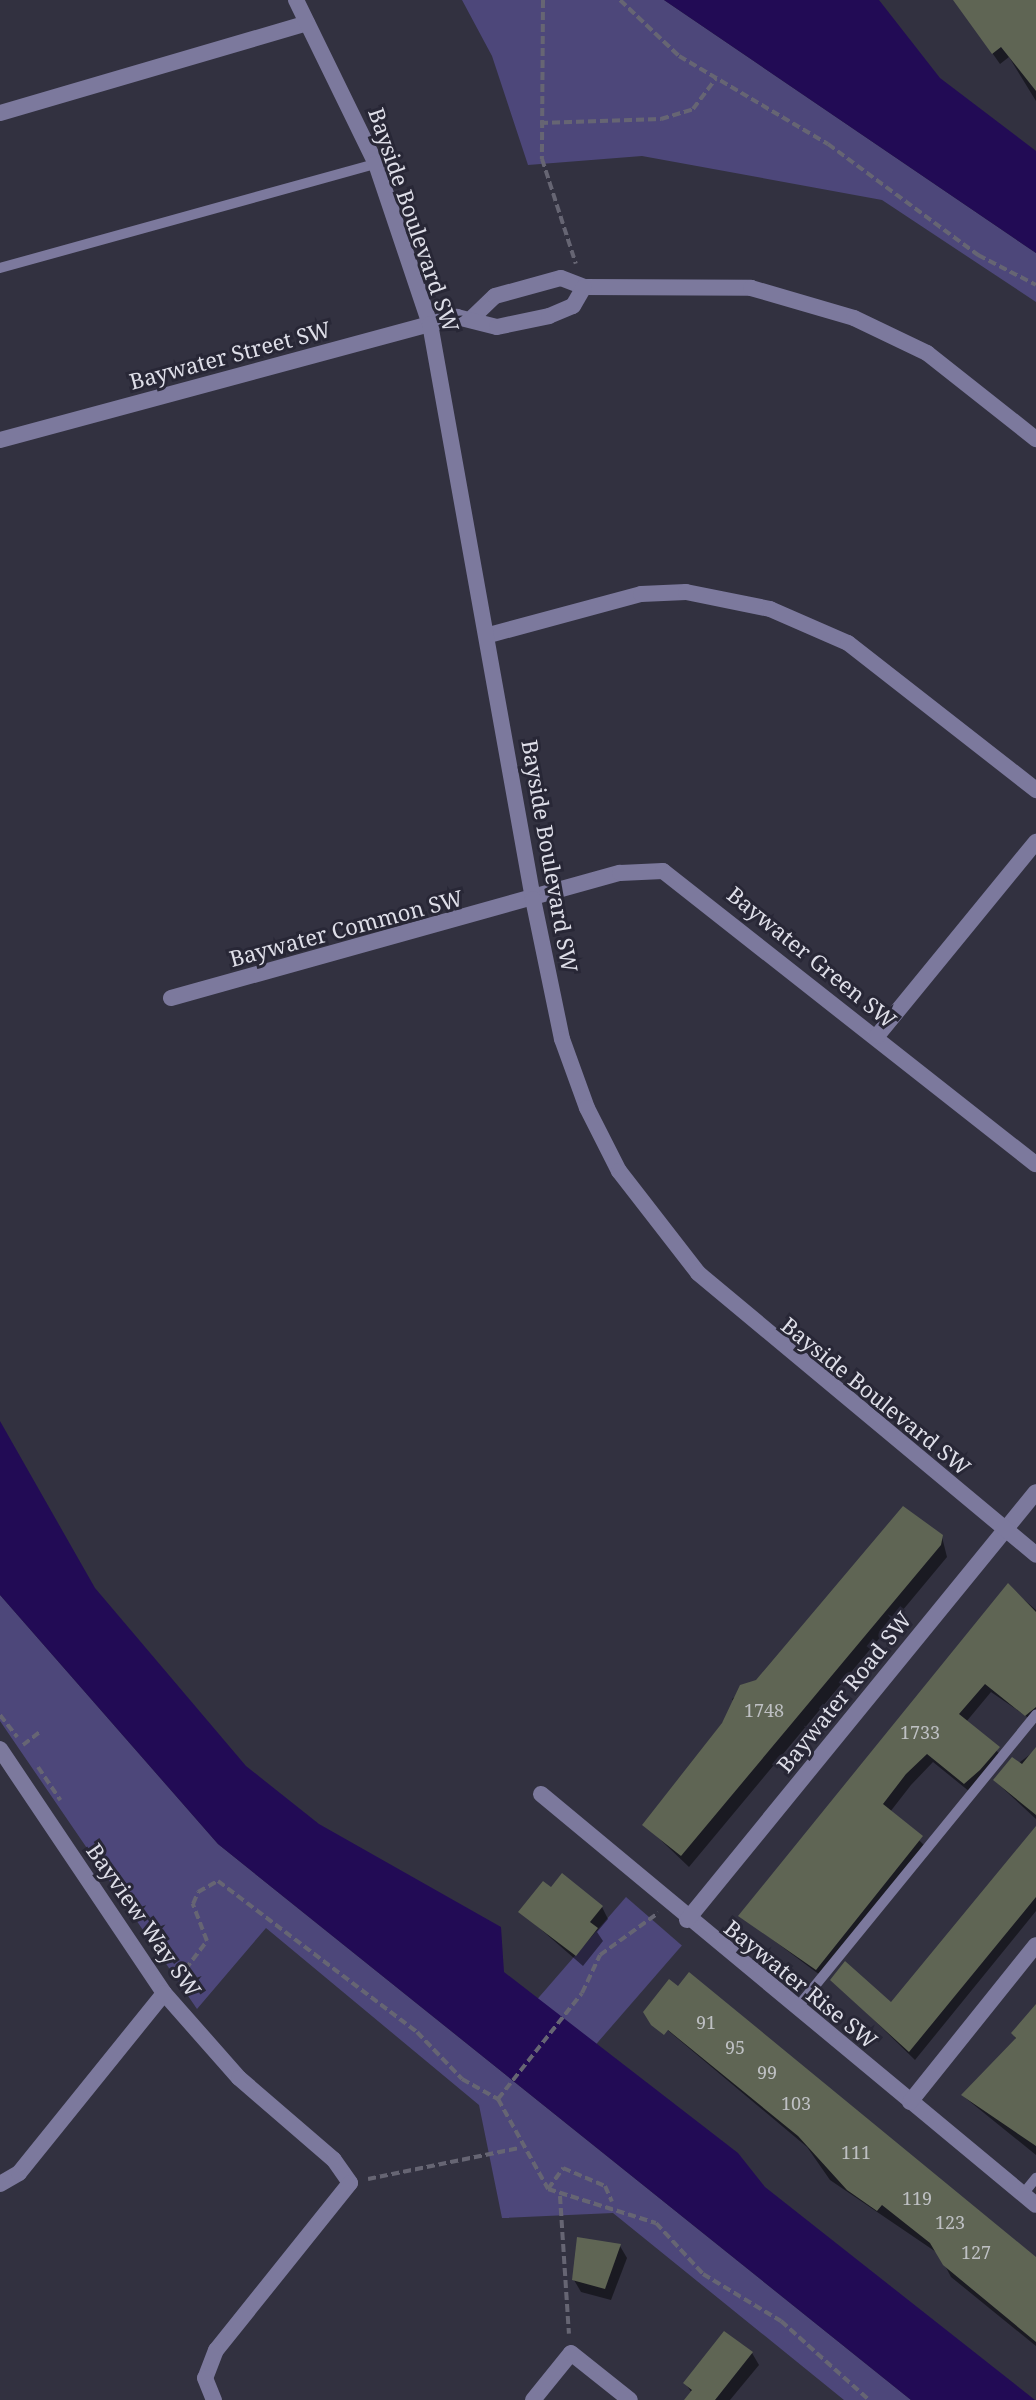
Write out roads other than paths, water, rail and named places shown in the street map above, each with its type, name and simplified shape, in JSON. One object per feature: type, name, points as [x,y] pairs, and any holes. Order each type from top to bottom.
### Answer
[{"type":"street","name":"Bayside Boulevard SW","points":[[296,0],[376,164],[430,324],[489,635],[533,899],[562,1039],[587,1108],[658,1229],[750,1321],[1036,1555]]},
{"type":"street","points":[[0,113],[307,23]]},
{"type":"street","name":"Baywater Street SW","points":[[473,317],[495,296],[539,281],[584,287],[751,288],[854,318],[927,353],[1036,439]]},
{"type":"street","name":"Baywater Street SW","points":[[0,440],[430,324],[473,317],[497,327],[549,316],[573,306],[584,287]]},
{"type":"street","points":[[489,635],[641,594],[686,592],[770,609],[848,643],[1036,790]]},
{"type":"street","points":[[877,1036],[1036,842]]},
{"type":"street","name":"Baywater Green SW","points":[[533,899],[620,873],[663,871],[877,1036],[1036,1164]]},
{"type":"street","name":"Baywater Common SW","points":[[171,998],[533,899]]},
{"type":"street","name":"Baywater Road SW","points":[[687,1920],[1036,1492]]},
{"type":"street","name":"Bayview Way SW","points":[[3,1761],[164,1993],[239,2078],[334,2160],[350,2183],[216,2350],[205,2378],[214,2400]]},
{"type":"street","name":"Baywater Rise SW","points":[[541,1794],[687,1920],[1030,2200]]},
{"type":"street","points":[[910,2102],[1036,1945]]},
{"type":"street","points":[[0,2184],[19,2173],[164,1993]]},
{"type":"street","points":[[533,2400],[571,2353],[630,2400]]},
{"type":"lane","points":[[0,268],[376,164]]},
{"type":"lane","points":[[796,2009],[1036,1715]]},
{"type":"lane","points":[[1030,2200],[1036,2178]]}]
